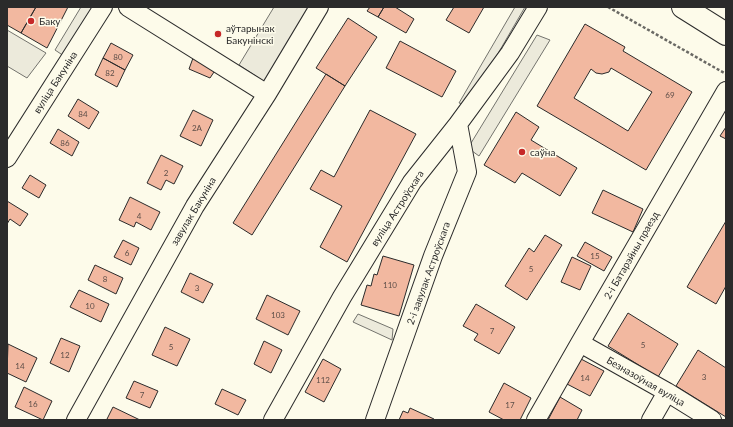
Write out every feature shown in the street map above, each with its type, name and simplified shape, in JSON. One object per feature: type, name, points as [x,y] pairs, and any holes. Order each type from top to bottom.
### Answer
[{"type":"main road","points":[[683,7],[726,34]]},
{"type":"street","name":"вуліца Бакуніна","points":[[7,158],[103,7]]},
{"type":"street","points":[[128,7],[267,94]]},
{"type":"street","name":"завулак Бакуніна","points":[[76,420],[195,206],[267,94],[319,7]]},
{"type":"street","name":"вуліца Астроўскага","points":[[273,420],[342,297],[412,182],[458,124],[510,52],[538,7]]},
{"type":"street","name":"2-і Батарэйны праезд","points":[[536,420],[726,91]]},
{"type":"street","name":"2-і завулак Астроўскага","points":[[375,420],[433,256],[467,172],[458,124]]},
{"type":"street","name":"Безназоўная вуліца","points":[[580,343],[667,392],[712,420]]},
{"type":"street","points":[[651,420],[667,392]]},
{"type":"path","points":[[608,7],[726,74]]},
{"type":"shaded area","points":[[81,7],[94,7],[64,56],[55,50]]},
{"type":"shaded area","points":[[274,7],[314,7],[268,84],[239,65]]},
{"type":"shaded area","points":[[515,7],[525,7],[468,105],[459,103]]},
{"type":"shaded area","points":[[7,30],[46,53],[27,78],[7,66]]},
{"type":"shaded area","points":[[537,35],[550,40],[479,156],[468,148]]},
{"type":"shaded area","points":[[358,314],[393,329],[392,340],[353,322]]},
{"type":"building","points":[[7,7],[36,7],[21,33],[7,25]]},
{"type":"building","points":[[36,7],[68,7],[47,48],[21,33]]},
{"type":"building","points":[[370,7],[384,7],[378,17],[367,11]]},
{"type":"building","points":[[384,7],[395,7],[414,19],[406,33],[378,17]]},
{"type":"building","points":[[454,7],[484,7],[469,33],[446,20]]},
{"type":"building","points":[[348,18],[377,37],[345,86],[316,68]]},
{"type":"building","points":[[585,24],[625,47],[623,51],[692,92],[646,170],[537,106]],"holes":[[[611,68],[652,92],[628,131],[574,98],[591,69],[596,73],[602,74],[609,72]]]},
{"type":"building","points":[[400,41],[456,71],[442,97],[386,68]]},
{"type":"building","points":[[111,43],[133,55],[125,70],[103,58]]},
{"type":"building","points":[[103,58],[125,70],[117,87],[95,75]]},
{"type":"building","points":[[193,58],[216,69],[210,78],[189,69]]},
{"type":"building","points":[[326,74],[345,86],[252,235],[233,223]]},
{"type":"building","points":[[78,99],[99,112],[89,129],[68,116]]},
{"type":"building","points":[[193,110],[213,120],[201,146],[180,136]]},
{"type":"building","points":[[370,110],[416,134],[347,262],[320,247],[342,206],[310,189],[321,170],[334,177]]},
{"type":"building","name":"саўна","points":[[516,112],[539,127],[531,140],[577,168],[560,196],[522,173],[515,183],[484,165]]},
{"type":"building","points":[[726,127],[726,139],[720,136]]},
{"type":"building","points":[[58,129],[79,142],[72,156],[50,143]]},
{"type":"building","points":[[161,155],[183,166],[174,184],[166,180],[161,190],[147,183]]},
{"type":"building","points":[[30,175],[46,185],[39,198],[22,188]]},
{"type":"building","points":[[603,190],[643,209],[633,232],[592,213]]},
{"type":"building","points":[[130,197],[160,212],[151,230],[136,222],[134,227],[119,220]]},
{"type":"building","points":[[7,201],[28,214],[20,226],[10,219],[7,224]]},
{"type":"building","points":[[726,221],[726,286],[716,304],[687,287]]},
{"type":"building","points":[[545,235],[562,245],[527,300],[505,286],[529,248],[534,252]]},
{"type":"building","points":[[123,240],[139,248],[131,265],[114,257]]},
{"type":"building","points":[[585,242],[612,257],[604,271],[577,256]]},
{"type":"building","points":[[383,256],[414,265],[399,316],[361,305],[367,285],[371,286],[374,274],[377,275]]},
{"type":"building","points":[[572,257],[591,266],[580,290],[561,282]]},
{"type":"building","points":[[95,265],[123,278],[116,294],[88,280]]},
{"type":"building","points":[[190,273],[213,284],[203,303],[181,292]]},
{"type":"building","points":[[79,290],[109,304],[101,322],[70,307]]},
{"type":"building","points":[[267,295],[300,311],[288,335],[256,319]]},
{"type":"building","points":[[476,304],[515,327],[499,354],[474,340],[478,334],[463,326]]},
{"type":"building","points":[[628,313],[678,344],[658,377],[608,346]]},
{"type":"building","points":[[165,327],[190,339],[177,366],[152,355]]},
{"type":"building","points":[[61,338],[80,346],[69,372],[50,363]]},
{"type":"building","points":[[264,341],[282,350],[271,373],[254,364]]},
{"type":"building","points":[[8,344],[37,358],[26,382],[7,373]]},
{"type":"building","points":[[698,350],[726,368],[726,417],[676,386]]},
{"type":"building","points":[[323,359],[341,369],[324,402],[305,392]]},
{"type":"building","points":[[581,359],[604,371],[590,396],[567,384]]},
{"type":"building","points":[[134,381],[158,391],[150,408],[126,398]]},
{"type":"building","points":[[504,383],[531,398],[520,420],[504,420],[489,412]]},
{"type":"building","points":[[24,387],[52,401],[43,420],[15,407]]},
{"type":"building","points":[[222,389],[246,400],[238,415],[215,404]]},
{"type":"building","points":[[560,397],[582,410],[577,420],[548,420]]},
{"type":"building","points":[[113,407],[140,420],[109,420],[107,419]]},
{"type":"building","points":[[410,408],[434,420],[399,420],[403,411],[408,413]]},
{"type":"place","name":"Баку","points":[[31,21]]},
{"type":"place","name":"аўтарынак Бакунінскі","points":[[218,34]]},
{"type":"place","name":"саўна","points":[[522,152]]}]
